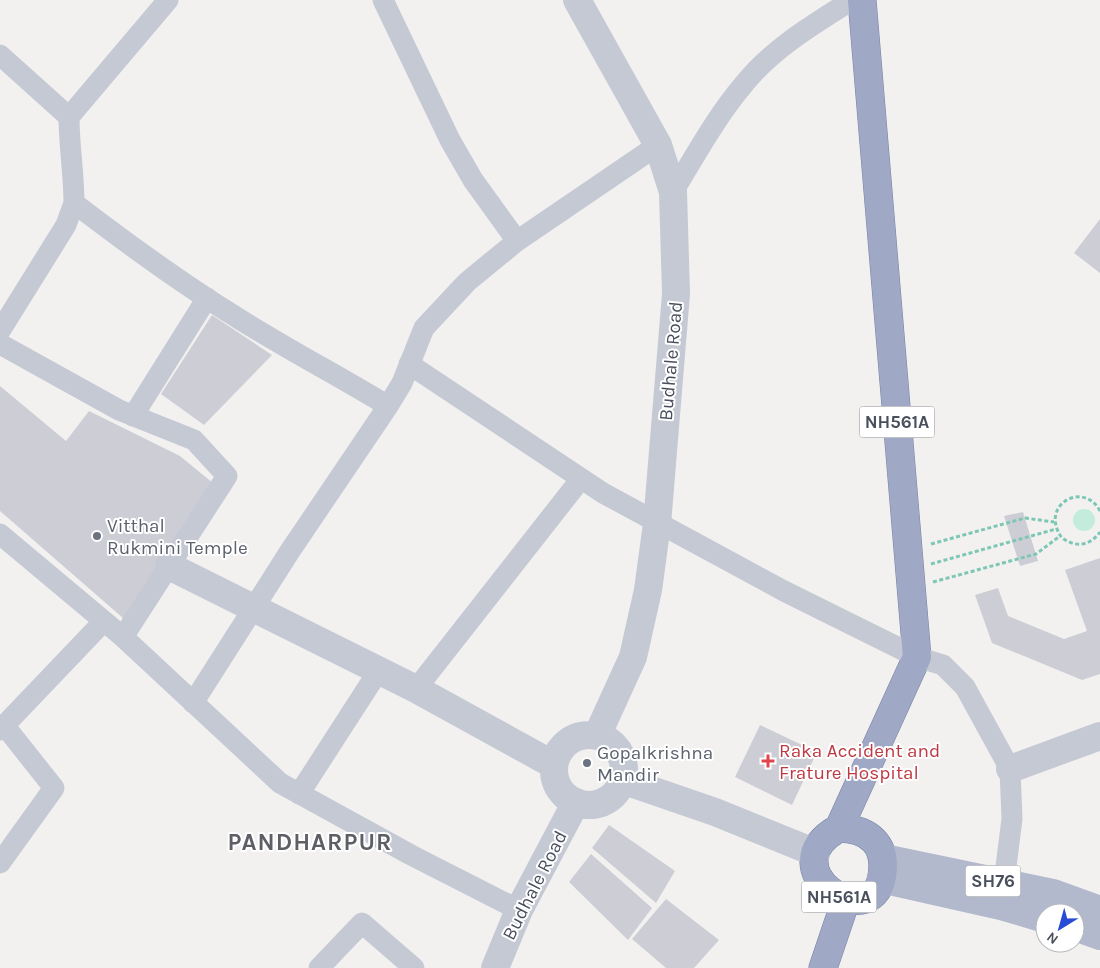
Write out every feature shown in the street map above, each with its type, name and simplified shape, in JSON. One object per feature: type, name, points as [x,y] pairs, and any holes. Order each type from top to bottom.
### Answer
[{"type":"highway","name":"NH561A","points":[[839,828],[917,658],[862,0]]},
{"type":"highway","name":"NH561A","points":[[839,828],[852,828],[870,838],[878,845],[882,868],[874,894],[867,898],[846,900],[834,895],[824,887],[815,865],[816,853],[821,842],[839,828]]},
{"type":"highway","name":"NH561A","points":[[823,968],[846,900]]},
{"type":"main road","name":"SH76","points":[[882,868],[1003,895],[1053,892],[1100,910]]},
{"type":"main road","name":"SH76","points":[[1003,895],[1035,913]]},
{"type":"main road","points":[[1085,931],[1100,936]]},
{"type":"street","points":[[0,331],[66,225],[74,203],[74,169],[69,137],[69,117],[168,0]]},
{"type":"street","points":[[383,0],[450,140],[473,180],[518,242]]},
{"type":"street","name":"Budhale Road","points":[[577,0],[658,145],[673,192],[676,294],[657,524],[648,590],[633,657],[597,736]]},
{"type":"street","points":[[673,192],[721,115],[745,82],[803,31],[852,0]]},
{"type":"street","points":[[0,55],[69,117]]},
{"type":"street","points":[[193,703],[388,406],[402,383],[424,328],[467,282],[518,242],[658,145]]},
{"type":"street","points":[[74,203],[132,247],[234,316],[332,371],[388,406]]},
{"type":"street","points":[[133,416],[207,298]]},
{"type":"street","points":[[0,344],[133,416],[194,440],[227,476],[123,637]]},
{"type":"street","points":[[409,364],[580,480],[657,524],[917,658],[943,665],[965,687],[1010,768],[1012,820],[1003,895]]},
{"type":"street","points":[[416,689],[580,480]]},
{"type":"street","points":[[0,534],[123,637],[280,783],[411,855],[519,910]]},
{"type":"street","points":[[169,566],[416,689],[554,764]]},
{"type":"street","points":[[0,864],[54,788],[2,728],[104,621]]},
{"type":"street","points":[[299,794],[379,670]]},
{"type":"street","points":[[586,735],[608,740],[622,758],[624,769],[622,780],[609,798],[599,803],[588,805],[576,802],[558,788],[554,776],[554,764],[564,744],[574,738],[586,735]]},
{"type":"street","points":[[1010,768],[1100,736]]},
{"type":"street","points":[[622,780],[715,812],[816,853]]},
{"type":"street","name":"Budhale Road","points":[[494,968],[519,910],[576,802]]},
{"type":"street","points":[[319,968],[362,923],[414,968]]},
{"type":"path","points":[[1100,511],[1092,501],[1085,498],[1069,498],[1057,510],[1054,522],[1060,536],[1068,543],[1083,545],[1090,542],[1100,532]]},
{"type":"path","points":[[926,545],[1025,518],[1054,522]]},
{"type":"path","points":[[923,566],[1056,529]]},
{"type":"path","points":[[927,584],[1036,554],[1060,536]]},
{"type":"green space","points":[[1084,509],[1092,512],[1095,520],[1092,528],[1084,531],[1076,528],[1073,520],[1076,512]]},
{"type":"building","points":[[1100,219],[1100,273],[1074,253]]},
{"type":"building","points":[[212,315],[272,355],[204,425],[161,394]]},
{"type":"building","points":[[0,386],[66,441],[89,411],[180,456],[219,488],[131,625],[0,511]]},
{"type":"building","points":[[1023,512],[1038,561],[1020,566],[1004,516]]},
{"type":"building","points":[[1100,558],[1100,674],[1082,680],[992,643],[975,595],[998,588],[1008,616],[1064,639],[1087,631],[1065,570]]},
{"type":"building","points":[[760,725],[817,752],[792,805],[735,777]]},
{"type":"building","points":[[609,825],[675,871],[656,903],[592,848]]},
{"type":"building","points":[[591,854],[652,908],[628,940],[569,882]]},
{"type":"building","points":[[666,899],[719,940],[694,968],[666,968],[632,939]]},
{"type":"place","name":"Vitthal Rukmini Temple","points":[[97,536]]},
{"type":"place","name":"Raka Accident and Frature Hospital","points":[[768,761]]},
{"type":"place","name":"Gopalkrishna Mandir","points":[[587,763]]},
{"type":"district","name":"PANDHARPUR","points":[[310,842]]}]
